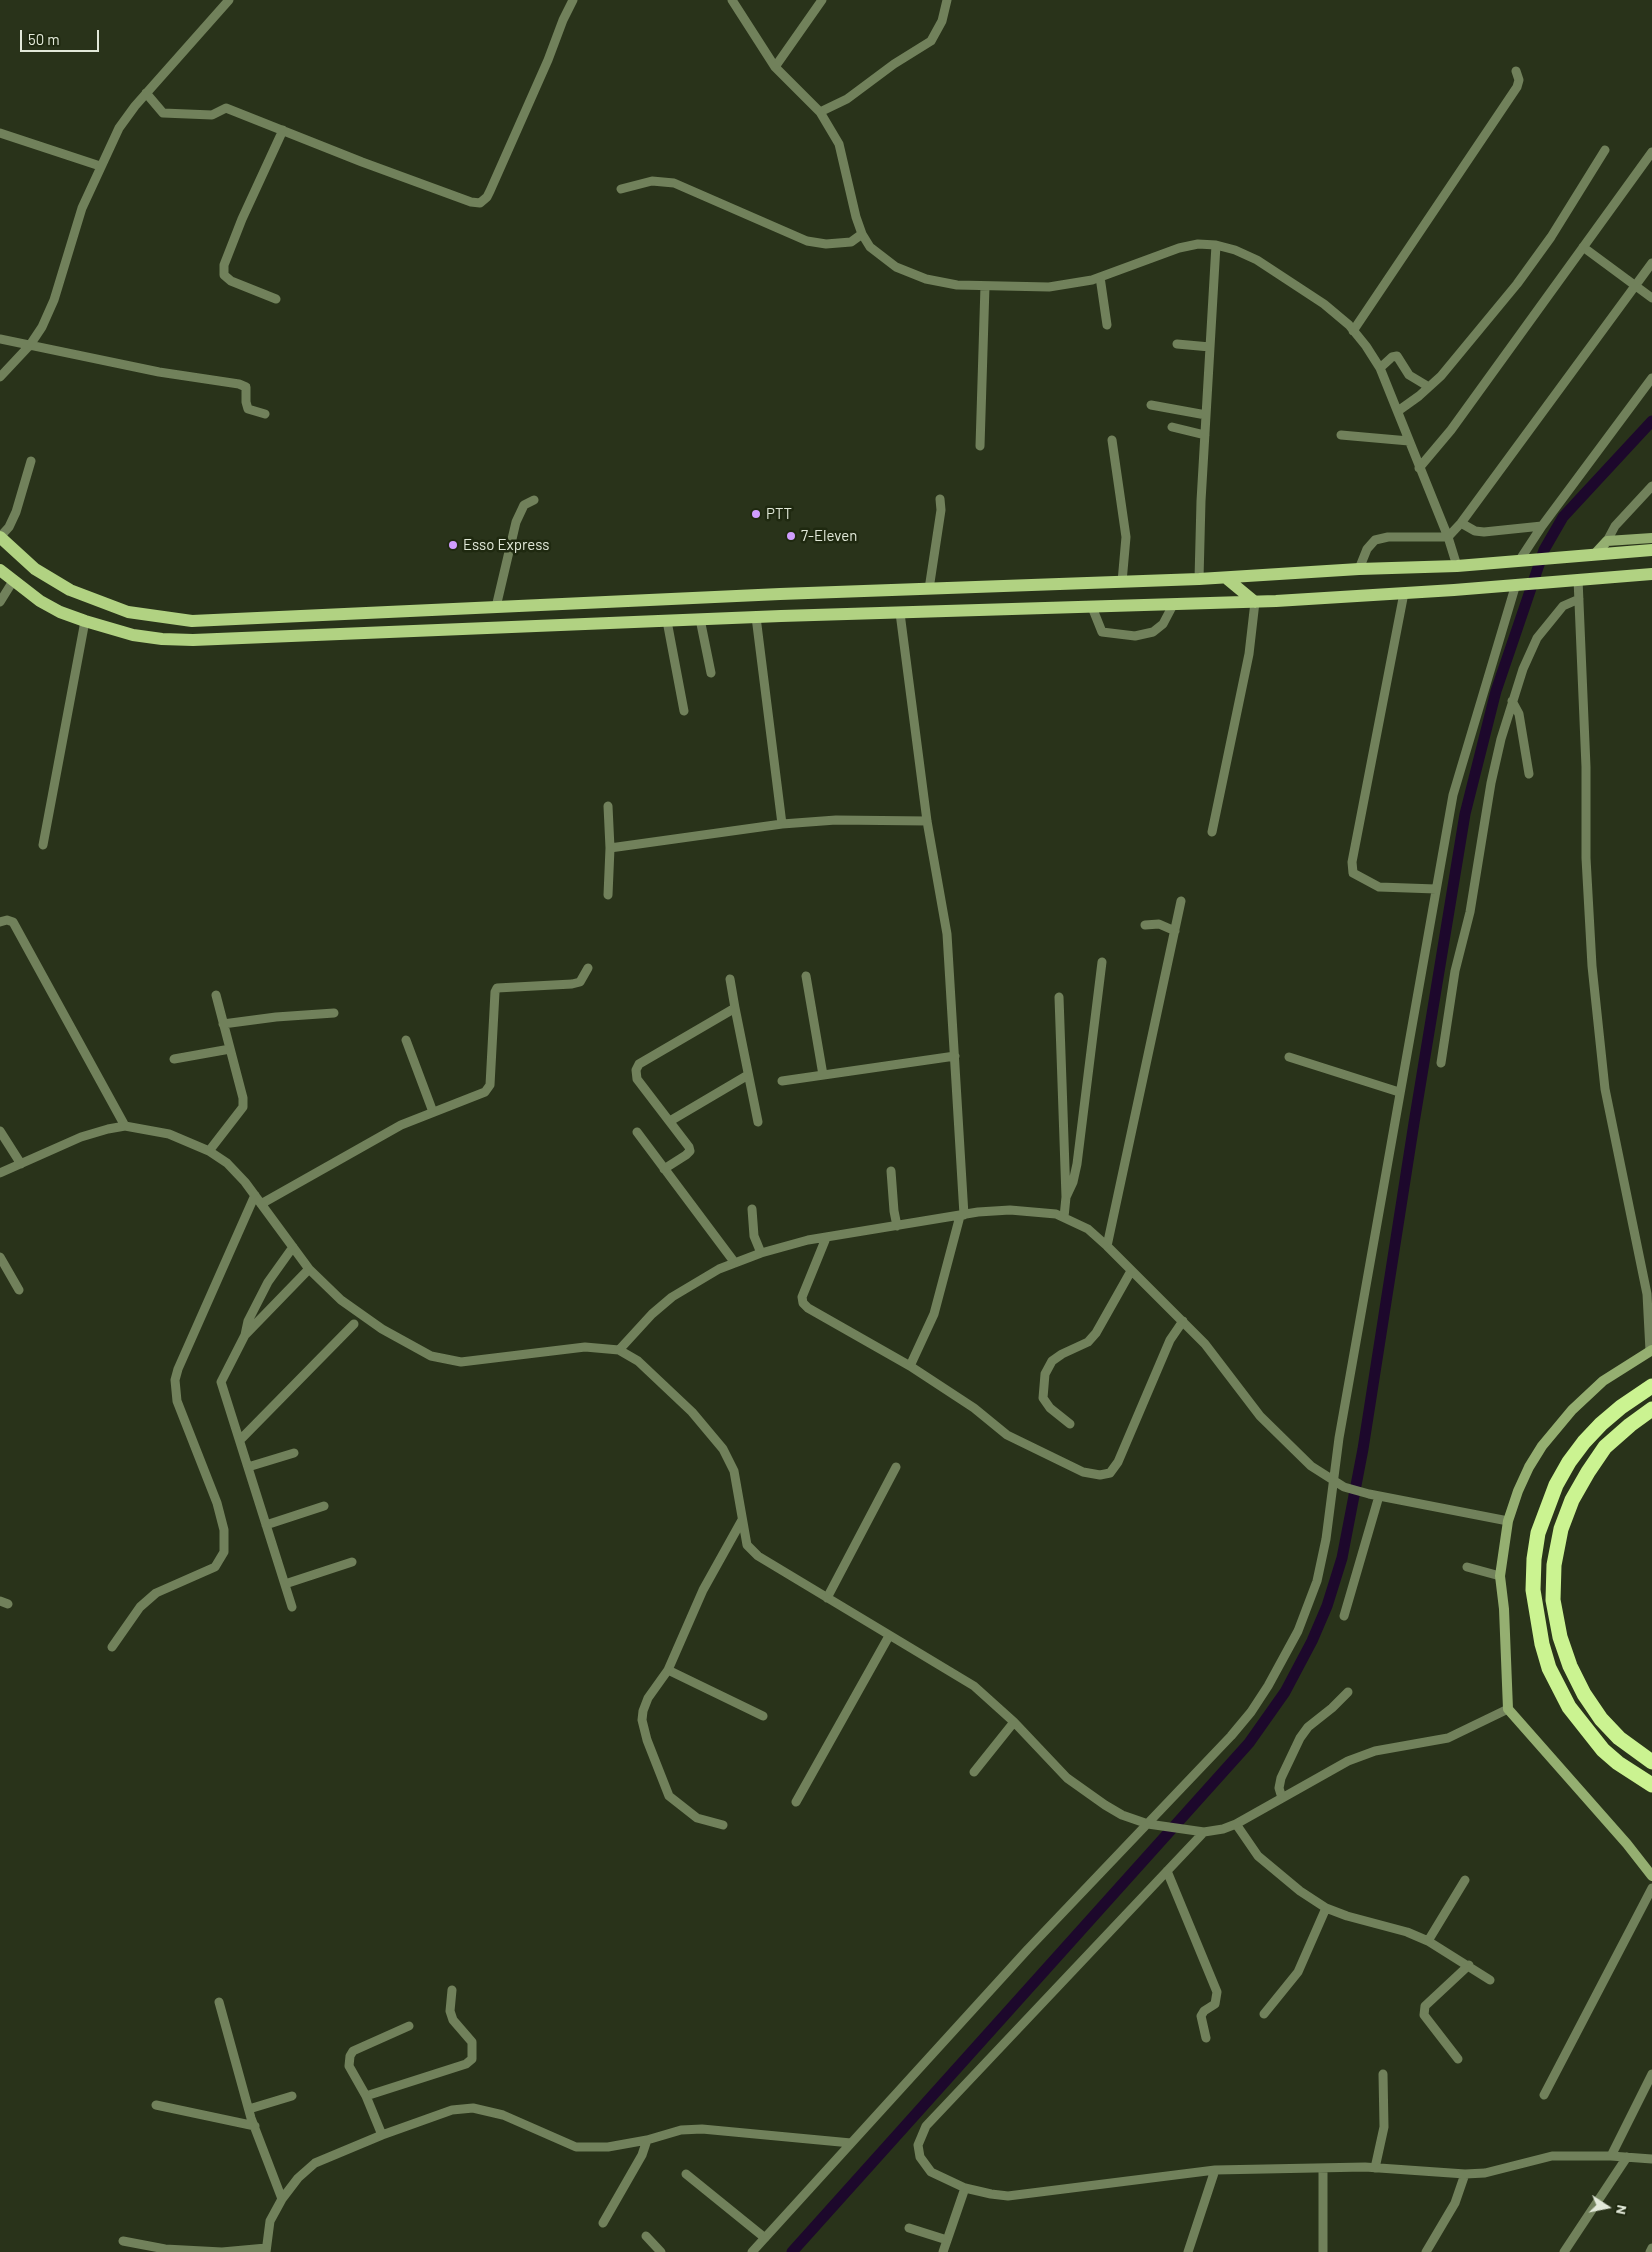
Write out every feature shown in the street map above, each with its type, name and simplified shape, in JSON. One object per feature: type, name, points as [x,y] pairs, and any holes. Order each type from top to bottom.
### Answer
[{"type":"highway","points":[[1652,1386],[1621,1406],[1601,1424],[1569,1462],[1553,1493],[1538,1533],[1534,1559],[1533,1590],[1542,1644],[1549,1668],[1569,1707],[1603,1750],[1618,1763],[1652,1785]]},
{"type":"highway","points":[[1652,1409],[1605,1447],[1572,1500],[1561,1529],[1554,1565],[1553,1600],[1560,1637],[1570,1666],[1584,1694],[1601,1719],[1619,1738],[1652,1762]]},
{"type":"main road","points":[[0,537],[35,569],[70,590],[128,612],[192,621],[929,589],[1200,580],[1457,566],[1652,550]]},
{"type":"main road","points":[[1595,554],[1607,541],[1652,538]]},
{"type":"main road","points":[[0,570],[40,601],[60,612],[133,634],[162,639],[193,640],[700,619],[1255,602],[1404,593],[1652,574]]},
{"type":"main road","points":[[1226,578],[1255,602]]},
{"type":"main road","points":[[1651,1351],[1603,1381],[1572,1410],[1557,1427],[1529,1467],[1518,1491],[1508,1522],[1500,1576],[1504,1609],[1508,1709],[1627,1844],[1652,1876]]},
{"type":"street","points":[[0,377],[30,345],[42,327],[54,300],[82,208],[119,128],[146,93],[229,0]]},
{"type":"street","points":[[146,93],[163,113],[212,115],[226,108],[369,165],[471,202],[480,203],[490,191],[573,0]]},
{"type":"street","points":[[732,0],[774,67],[820,112],[839,144],[856,217],[862,234],[870,247],[896,268],[926,279],[957,285],[1049,287],[1100,277],[1179,248],[1198,244],[1216,246],[1250,257],[1280,274],[1324,304],[1353,331],[1380,368],[1448,537],[1457,566]]},
{"type":"street","points":[[774,67],[822,0]]},
{"type":"street","points":[[820,112],[847,99],[894,64],[931,42],[942,21],[947,0]]},
{"type":"street","points":[[1353,331],[1517,87],[1519,80],[1516,71]]},
{"type":"street","points":[[276,299],[231,281],[224,275],[224,265],[242,219],[283,130]]},
{"type":"street","points":[[0,133],[100,166]]},
{"type":"street","points":[[1398,411],[1419,396],[1441,376],[1517,284],[1551,237],[1605,150]]},
{"type":"street","points":[[1419,468],[1451,430],[1652,152]]},
{"type":"street","points":[[621,189],[652,181],[674,184],[807,240],[826,244],[850,242],[862,234]]},
{"type":"street","points":[[1200,580],[1201,501],[1216,246]]},
{"type":"street","points":[[1583,247],[1652,298]]},
{"type":"street","points":[[1360,570],[1366,549],[1375,540],[1388,537],[1448,537],[1461,523],[1652,263]]},
{"type":"street","points":[[1100,277],[1107,325]]},
{"type":"street","points":[[980,446],[985,286]]},
{"type":"street","points":[[0,339],[159,372],[239,384],[246,387],[248,409],[265,414]]},
{"type":"street","points":[[1177,344],[1210,347]]},
{"type":"street","points":[[1380,368],[1392,357],[1397,356],[1409,376],[1429,387]]},
{"type":"street","points":[[1525,561],[1542,526],[1652,378]]},
{"type":"street","points":[[1151,405],[1206,415]]},
{"type":"street","points":[[1172,426],[1205,435]]},
{"type":"street","points":[[1342,434],[1409,441]]},
{"type":"street","points":[[1112,440],[1126,538],[1122,582]]},
{"type":"street","points":[[0,537],[9,528],[16,512],[31,460]]},
{"type":"street","points":[[1607,541],[1615,526],[1652,486]]},
{"type":"street","points":[[929,589],[941,510],[940,499]]},
{"type":"street","points":[[496,607],[516,522],[524,506],[534,500]]},
{"type":"street","points":[[1461,523],[1476,531],[1484,532],[1542,526]]},
{"type":"street","points":[[1578,579],[1585,748],[1586,858],[1592,966],[1605,1089],[1647,1294],[1651,1351]]},
{"type":"street","points":[[0,602],[13,581]]},
{"type":"street","points":[[752,2252],[1028,1949],[1231,1736],[1251,1712],[1287,1653],[1307,1610],[1317,1581],[1326,1539],[1339,1438],[1453,795],[1520,584]]},
{"type":"street","points":[[1404,593],[1352,862],[1353,873],[1379,887],[1436,888]]},
{"type":"street","points":[[1441,1063],[1448,1007],[1470,912],[1492,776],[1500,739],[1526,661],[1537,638],[1563,606],[1579,600]]},
{"type":"street","points":[[1212,832],[1249,654],[1255,602]]},
{"type":"street","points":[[1092,607],[1102,632],[1135,636],[1153,632],[1163,624],[1173,605]]},
{"type":"street","points":[[900,613],[927,821],[947,934],[962,1215],[934,1314],[910,1366]]},
{"type":"street","points":[[756,617],[782,824]]},
{"type":"street","points":[[700,619],[711,673]]},
{"type":"street","points":[[43,845],[85,621]]},
{"type":"street","points":[[667,621],[684,711]]},
{"type":"street","points":[[1512,701],[1519,714],[1529,774]]},
{"type":"street","points":[[608,806],[610,848],[608,895]]},
{"type":"street","points":[[610,848],[782,824],[836,820],[927,821]]},
{"type":"street","points":[[1107,1246],[1181,901]]},
{"type":"street","points":[[0,922],[7,920],[13,922],[125,1126]]},
{"type":"street","points":[[1145,924],[1159,924],[1175,931]]},
{"type":"street","points":[[1066,1197],[1073,1182],[1077,1164],[1102,962]]},
{"type":"street","points":[[261,1204],[401,1125],[485,1092],[489,1088],[495,992],[497,988],[572,984],[580,982],[588,968]]},
{"type":"street","points":[[806,976],[823,1075]]},
{"type":"street","points":[[730,979],[758,1122]]},
{"type":"street","points":[[209,1151],[243,1107],[243,1098],[216,995]]},
{"type":"street","points":[[1059,997],[1066,1197],[1064,1217]]},
{"type":"street","points":[[664,1169],[690,1151],[689,1147],[637,1079],[636,1070],[639,1064],[735,1008]]},
{"type":"street","points":[[223,1024],[276,1017],[334,1014]]},
{"type":"street","points":[[406,1040],[433,1112]]},
{"type":"street","points":[[174,1059],[230,1049]]},
{"type":"street","points":[[782,1081],[955,1056]]},
{"type":"street","points":[[1289,1056],[1399,1092]]},
{"type":"street","points":[[670,1121],[748,1075]]},
{"type":"street","points":[[0,1173],[81,1137],[108,1129],[125,1126],[169,1134],[209,1151],[227,1163],[255,1195],[308,1269],[341,1300],[382,1329],[431,1356],[462,1362],[585,1347],[619,1350],[638,1361],[692,1412],[723,1449],[734,1472],[748,1545],[758,1556],[974,1686],[1014,1722],[1040,1752],[1067,1778],[1086,1793],[1122,1815],[1148,1824],[1204,1832],[1236,1824],[1348,1761],[1375,1751],[1448,1738],[1508,1709]]},
{"type":"street","points":[[0,1131],[21,1164]]},
{"type":"street","points":[[637,1132],[735,1263]]},
{"type":"street","points":[[891,1170],[897,1226]]},
{"type":"street","points":[[112,1647],[140,1607],[156,1593],[215,1567],[224,1552],[224,1530],[217,1503],[177,1401],[175,1380],[178,1369],[255,1195]]},
{"type":"street","points":[[752,1209],[754,1236],[761,1253]]},
{"type":"street","points":[[619,1350],[652,1314],[672,1297],[719,1269],[761,1253],[826,1238],[962,1215],[1010,1210],[1039,1211],[1064,1217],[1088,1229],[1107,1246],[1205,1344],[1274,1430],[1311,1466],[1344,1487],[1369,1494],[1508,1522]]},
{"type":"street","points":[[826,1238],[802,1297],[803,1303],[808,1308],[910,1366],[974,1408],[1007,1435],[1072,1467],[1100,1475],[1110,1474],[1118,1462],[1170,1340],[1183,1321]]},
{"type":"street","points":[[292,1607],[222,1382],[245,1336],[248,1321],[268,1282],[293,1247]]},
{"type":"street","points":[[0,1257],[19,1290]]},
{"type":"street","points":[[245,1336],[308,1269]]},
{"type":"street","points":[[1070,1424],[1050,1408],[1043,1398],[1045,1374],[1052,1361],[1062,1354],[1088,1342],[1096,1333],[1132,1271]]},
{"type":"street","points":[[240,1440],[354,1324]]},
{"type":"street","points":[[248,1467],[294,1452]]},
{"type":"street","points":[[827,1598],[896,1468]]},
{"type":"street","points":[[1344,1616],[1379,1496]]},
{"type":"street","points":[[266,1525],[324,1506]]},
{"type":"street","points":[[724,1825],[698,1818],[670,1796],[647,1740],[642,1720],[643,1710],[648,1698],[668,1670],[703,1590],[742,1519]]},
{"type":"street","points":[[285,1584],[352,1562]]},
{"type":"street","points":[[1467,1567],[1500,1576]]},
{"type":"street","points":[[796,1802],[889,1636]]},
{"type":"street","points":[[668,1670],[763,1716]]},
{"type":"street","points":[[1282,1798],[1280,1788],[1282,1778],[1300,1738],[1308,1727],[1332,1708],[1348,1692]]},
{"type":"street","points":[[974,1772],[1014,1722]]},
{"type":"street","points":[[1236,1824],[1258,1856],[1300,1891],[1326,1908],[1347,1916],[1407,1932],[1428,1941],[1469,1965],[1490,1980]]},
{"type":"street","points":[[1204,1832],[926,2126],[918,2145],[920,2157],[931,2172],[965,2188],[1008,2196],[1216,2170],[1375,2168],[1465,2174],[1485,2173],[1552,2156],[1611,2156],[1652,2159]]},
{"type":"street","points":[[1167,1870],[1217,1992],[1215,2004],[1204,2011],[1202,2016],[1206,2038]]},
{"type":"street","points":[[1428,1941],[1465,1880]]},
{"type":"street","points":[[1544,2095],[1652,1888]]},
{"type":"street","points":[[1264,2014],[1298,1972],[1326,1908]]},
{"type":"street","points":[[1458,2059],[1424,2015],[1425,2006],[1469,1965]]},
{"type":"street","points":[[366,2096],[466,2064],[472,2059],[472,2042],[453,2020],[450,2011],[452,1990]]},
{"type":"street","points":[[219,2002],[254,2126],[282,2199]]},
{"type":"street","points":[[382,2135],[366,2096],[349,2066],[350,2056],[353,2052],[409,2026]]},
{"type":"street","points":[[1375,2168],[1384,2127],[1383,2074]]},
{"type":"street","points":[[1611,2156],[1652,2074]]},
{"type":"street","points":[[249,2109],[292,2096]]},
{"type":"street","points":[[156,2105],[254,2126]]},
{"type":"street","points":[[123,2241],[165,2248],[222,2252],[266,2250],[270,2221],[282,2199],[298,2178],[315,2163],[382,2135],[452,2110],[473,2108],[503,2115],[576,2147],[608,2147],[646,2140],[681,2130],[702,2129],[851,2143]]},
{"type":"street","points":[[603,2223],[642,2155],[646,2140]]},
{"type":"street","points":[[1564,2252],[1627,2158]]},
{"type":"street","points":[[1323,2168],[1324,2252]]},
{"type":"street","points":[[1188,2252],[1216,2170]]},
{"type":"street","points":[[686,2174],[765,2238]]},
{"type":"street","points":[[1426,2252],[1455,2203],[1465,2174]]},
{"type":"street","points":[[943,2252],[965,2188]]},
{"type":"street","points":[[909,2228],[947,2240]]},
{"type":"street","points":[[646,2236],[661,2252]]},
{"type":"street","points":[[1650,2252],[1652,2248]]},
{"type":"waterway","points":[[792,2252],[1249,1743],[1285,1692],[1312,1641],[1327,1606],[1342,1558],[1363,1449],[1465,814],[1496,691],[1544,550],[1563,517],[1652,421]]},
{"type":"place","name":"PTT","points":[[756,514]]},
{"type":"place","name":"7-Eleven","points":[[791,536]]},
{"type":"place","name":"Esso Express","points":[[453,545]]}]
